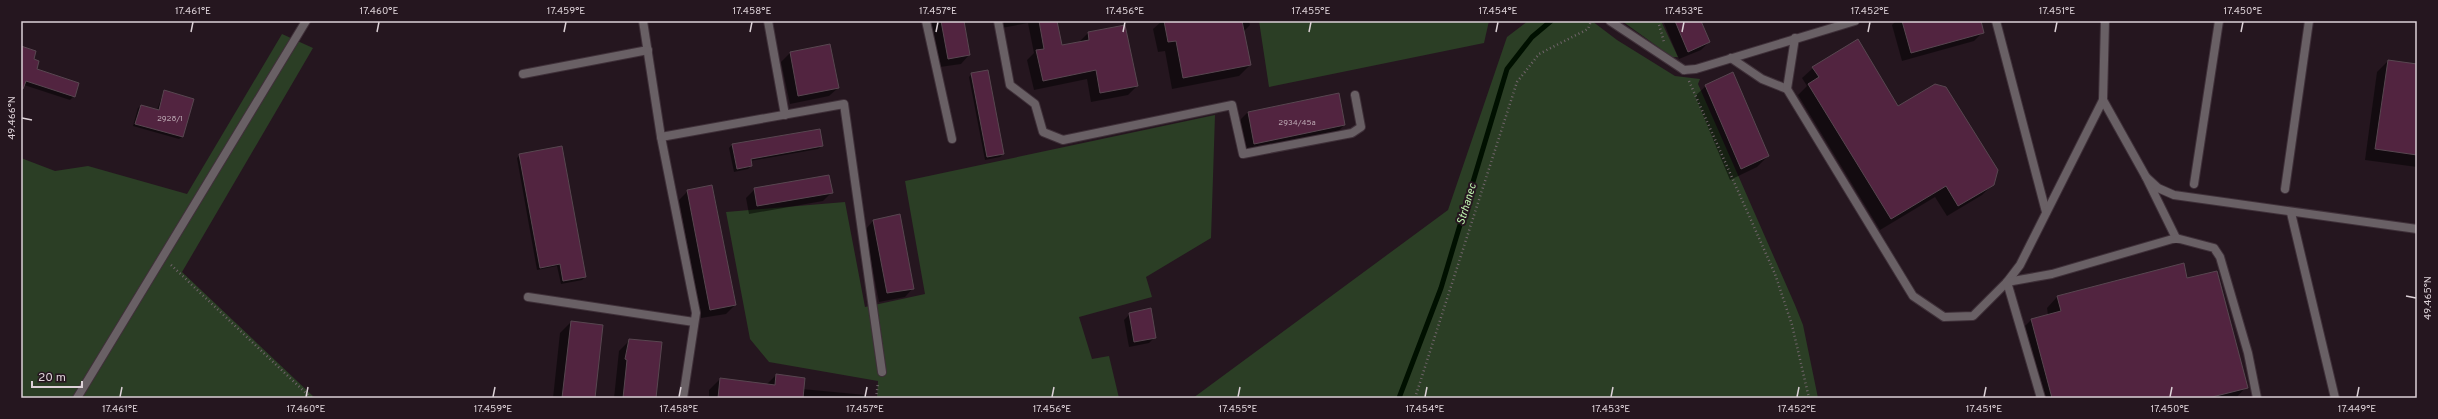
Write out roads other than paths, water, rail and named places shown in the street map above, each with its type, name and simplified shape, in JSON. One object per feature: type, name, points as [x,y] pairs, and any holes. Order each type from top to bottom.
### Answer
[{"type":"street","points":[[78,398],[306,21]]},
{"type":"street","points":[[643,21],[661,137],[696,313],[684,398]]},
{"type":"street","points":[[768,21],[785,115]]},
{"type":"street","points":[[926,21],[952,139]]},
{"type":"street","points":[[998,21],[1010,85],[1035,104],[1043,132],[1063,140],[1232,105],[1243,154],[1352,133],[1361,127],[1355,95]]},
{"type":"street","points":[[1610,21],[1684,70],[1731,58],[1854,21]]},
{"type":"street","points":[[1996,21],[2046,212]]},
{"type":"street","points":[[1731,58],[1762,79],[1787,88],[1913,296],[1944,317],[1973,316],[2007,282],[2020,264],[2103,100],[2105,21]]},
{"type":"street","points":[[2194,184],[2219,21]]},
{"type":"street","points":[[2285,189],[2309,21]]},
{"type":"street","points":[[1787,88],[1795,38]]},
{"type":"street","points":[[523,74],[648,50]]},
{"type":"street","points":[[2103,100],[2146,177],[2176,238]]},
{"type":"street","points":[[661,137],[844,104],[882,372]]},
{"type":"street","points":[[2146,177],[2158,188],[2174,195],[2291,213],[2417,229]]},
{"type":"street","points":[[2291,213],[2335,398]]},
{"type":"street","points":[[2007,282],[2052,274],[2176,238],[2214,248],[2220,257],[2248,353],[2257,398]]},
{"type":"street","points":[[2007,282],[2040,398]]},
{"type":"street","points":[[528,297],[694,322]]},
{"type":"waterway","name":"Strhanec","points":[[1399,398],[1441,288],[1507,69],[1532,37],[1551,21]]}]
